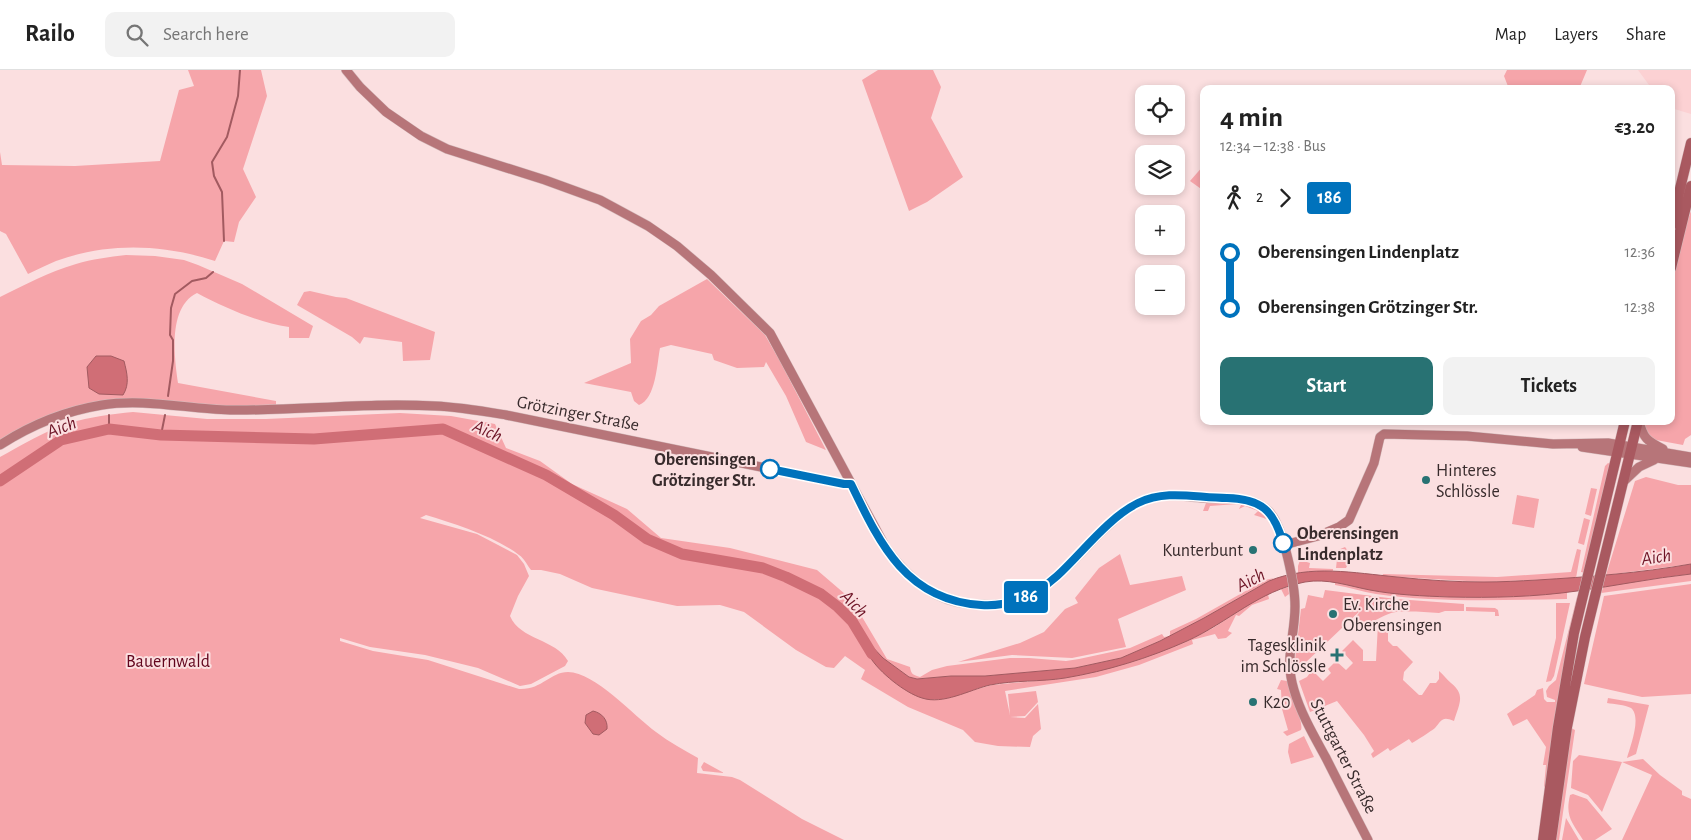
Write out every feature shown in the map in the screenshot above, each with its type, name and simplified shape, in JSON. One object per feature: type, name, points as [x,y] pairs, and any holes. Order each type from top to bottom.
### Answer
[{"type":"main road","name":"Stuttgarter Straße","points":[[346,70],[386,112],[438,145],[564,186],[600,200],[648,226],[677,246],[711,275],[770,333],[877,534],[895,561],[923,587],[935,594],[966,604],[988,605],[1009,603],[1026,597],[1040,590],[1057,576],[1124,512],[1138,503],[1161,496],[1178,494],[1204,498],[1239,499],[1262,506],[1270,513],[1279,529],[1294,589],[1295,617],[1289,656],[1293,686],[1303,715],[1368,840]]},
{"type":"main road","points":[[1675,209],[1691,143]]},
{"type":"main road","points":[[1675,252],[1691,186]]},
{"type":"main road","name":"Grötzinger Straße","points":[[0,445],[33,426],[52,418],[104,404],[139,402],[230,410],[416,405],[476,410],[558,425],[836,483],[851,484]]},
{"type":"main road","points":[[1543,840],[1566,678],[1580,610],[1624,425]]},
{"type":"main road","points":[[1551,840],[1567,727],[1591,612],[1637,425]]},
{"type":"main road","points":[[1639,425],[1645,438],[1675,453]]},
{"type":"main road","points":[[1284,545],[1318,536],[1340,527],[1349,520],[1374,463],[1379,439],[1382,435],[1467,436],[1619,448],[1656,459],[1691,463]]},
{"type":"main road","points":[[1631,451],[1675,453],[1691,456]]},
{"type":"main road","points":[[1623,483],[1639,467],[1656,459]]},
{"type":"shaded area","points":[[1638,70],[1691,70],[1691,114],[1675,109],[1675,85],[1649,85]]},
{"type":"shaded area","points":[[96,356],[111,356],[124,361],[127,383],[123,395],[99,394],[89,388],[87,367]]},
{"type":"shaded area","points":[[1691,564],[1691,574],[1561,593],[1514,597],[1410,595],[1380,592],[1330,582],[1305,582],[1273,592],[1187,641],[1128,663],[1065,678],[990,685],[939,700],[922,698],[908,692],[893,681],[874,663],[868,654],[864,641],[866,640],[883,658],[909,677],[917,679],[985,676],[1075,668],[1121,658],[1160,641],[1269,581],[1300,573],[1332,571],[1440,581],[1497,582],[1614,574]]},
{"type":"shaded area","points":[[593,711],[602,715],[606,723],[607,729],[599,735],[593,734],[585,723],[586,715]]},
{"type":"green space","points":[[188,70],[261,70],[267,96],[243,169],[256,197],[239,222],[234,242],[224,241],[215,261],[176,251],[115,248],[76,255],[56,261],[28,274],[6,234],[0,231],[0,152],[2,165],[75,166],[160,161],[179,90],[194,86]]},
{"type":"green space","points":[[878,70],[933,70],[941,87],[931,118],[963,177],[927,202],[909,211],[862,80]]},
{"type":"green space","points":[[1507,70],[1587,70],[1581,85],[1507,85],[1504,76]]},
{"type":"green space","points":[[1200,170],[1200,188],[1190,181]]},
{"type":"green space","points":[[1691,211],[1691,435],[1685,439],[1683,445],[1656,440],[1645,432],[1643,425],[1675,425],[1675,266],[1681,237]]},
{"type":"green space","points":[[126,255],[184,260],[198,265],[242,284],[313,326],[309,338],[289,338],[289,327],[265,322],[242,314],[197,293],[181,309],[175,333],[175,360],[178,383],[276,401],[276,405],[246,407],[107,401],[0,441],[0,297],[66,267],[94,259]]},
{"type":"green space","points":[[707,279],[765,335],[826,450],[806,442],[786,396],[766,362],[764,367],[737,368],[714,360],[712,354],[671,345],[660,348],[657,371],[652,388],[649,396],[639,405],[634,401],[631,392],[584,383],[631,363],[630,339],[641,321],[651,315],[659,306]]},
{"type":"green space","points":[[310,291],[346,298],[435,332],[430,360],[403,361],[402,342],[364,337],[360,344],[352,337],[297,305],[304,292]]},
{"type":"green space","name":"Bauernwald","points":[[133,412],[207,419],[266,419],[400,413],[451,416],[495,424],[506,448],[540,461],[572,484],[627,509],[661,538],[730,548],[817,570],[852,600],[887,659],[910,667],[913,674],[920,677],[932,670],[947,666],[1010,658],[1066,661],[1079,659],[1130,648],[1162,634],[1164,637],[1169,636],[1121,658],[1075,668],[985,676],[917,679],[909,677],[883,658],[866,640],[877,666],[897,683],[932,700],[992,685],[1065,678],[1137,660],[1185,642],[1213,628],[1259,598],[1272,592],[1278,590],[1268,594],[1269,599],[1252,605],[1239,616],[1236,615],[1228,631],[1232,633],[1226,638],[1218,639],[1215,634],[1192,640],[1193,644],[1139,665],[1096,677],[1005,691],[1010,715],[1008,694],[1036,691],[1038,702],[1025,716],[1010,717],[1025,718],[1038,704],[1041,729],[1033,736],[1030,747],[998,746],[975,742],[963,730],[908,707],[861,679],[865,670],[845,656],[834,668],[826,667],[796,650],[744,612],[720,605],[677,606],[592,588],[560,574],[531,570],[521,556],[498,542],[474,531],[426,515],[420,518],[477,534],[517,555],[524,564],[529,576],[510,616],[522,630],[547,643],[562,654],[568,661],[565,666],[531,684],[520,686],[478,668],[425,655],[370,647],[340,638],[340,641],[373,651],[428,660],[519,689],[534,687],[562,673],[579,674],[590,679],[614,696],[661,736],[698,758],[697,773],[732,777],[740,780],[802,819],[844,840],[0,840],[0,457],[43,434],[69,423],[93,417]],"holes":[[[586,715],[602,716],[607,726],[585,723]]]},
{"type":"green space","points":[[1608,463],[1610,464],[1586,573],[1581,572],[1605,466]]},
{"type":"green space","points":[[1646,477],[1678,485],[1691,485],[1691,564],[1606,575],[1635,481]]},
{"type":"green space","points":[[1591,488],[1597,489],[1591,516],[1585,514]]},
{"type":"green space","points":[[1517,495],[1539,499],[1534,528],[1512,524]]},
{"type":"green space","points":[[1222,502],[1241,504],[1258,511],[1245,506],[1239,509],[1241,505],[1237,504],[1210,506],[1208,511],[1203,511],[1206,503]]},
{"type":"green space","points":[[1258,511],[1267,519],[1254,515]]},
{"type":"green space","points":[[1584,518],[1590,520],[1584,545],[1578,543]]},
{"type":"green space","points":[[1345,547],[1352,556],[1346,568],[1336,568],[1338,550]]},
{"type":"green space","points":[[1577,549],[1581,550],[1576,578],[1484,582],[1382,576],[1383,574],[1497,577],[1571,572]]},
{"type":"green space","points":[[1120,554],[1130,585],[1182,576],[1186,590],[1118,619],[1126,647],[1072,658],[1012,655],[958,662],[1020,643],[1044,632],[1065,609],[1078,603],[1075,598],[1099,568]]},
{"type":"green space","points":[[1300,560],[1310,563],[1309,568],[1333,569],[1333,571],[1298,573]]},
{"type":"green space","points":[[1691,574],[1691,581],[1601,593],[1604,586]]},
{"type":"green space","points":[[1274,578],[1170,636],[1170,631],[1196,619],[1265,580]]},
{"type":"green space","points":[[1335,582],[1392,593],[1421,596],[1480,597],[1567,592],[1567,599],[1424,599],[1371,593],[1335,585]]},
{"type":"green space","points":[[1691,584],[1691,694],[1642,697],[1584,684],[1604,596]]},
{"type":"green space","points":[[1288,587],[1289,594],[1285,597],[1281,589]]},
{"type":"green space","points":[[1325,590],[1396,599],[1464,604],[1464,611],[1445,611],[1439,613],[1396,612],[1366,622],[1355,618],[1362,609],[1304,664],[1305,667],[1296,666],[1295,660],[1301,609],[1305,608],[1308,595],[1323,598]]},
{"type":"green space","points":[[1577,597],[1579,598],[1546,789],[1544,786],[1546,765],[1543,765],[1546,747],[1527,719],[1513,726],[1507,714],[1535,695],[1537,690],[1543,688],[1544,699],[1547,702],[1555,702],[1555,700],[1547,697],[1546,691],[1556,680]]},
{"type":"green space","points":[[1556,603],[1570,603],[1554,676],[1551,681],[1546,682],[1556,638]]},
{"type":"green space","points":[[1466,607],[1495,608],[1498,610],[1499,616],[1495,616],[1495,612],[1466,611]]},
{"type":"green space","points":[[1378,624],[1388,626],[1388,641],[1393,646],[1397,646],[1413,662],[1404,672],[1403,680],[1419,695],[1422,695],[1430,683],[1436,683],[1439,679],[1439,671],[1456,687],[1460,700],[1454,721],[1443,720],[1435,728],[1412,743],[1409,739],[1390,751],[1388,748],[1373,758],[1371,754],[1374,751],[1364,735],[1337,701],[1310,712],[1299,681],[1307,677],[1312,670],[1323,681],[1331,673],[1328,669],[1336,661],[1346,670],[1353,663],[1342,651],[1353,640],[1363,650],[1363,661],[1376,661]]},
{"type":"green space","points":[[1281,680],[1287,681],[1299,714],[1301,726],[1301,730],[1287,736],[1283,732],[1288,730],[1282,709],[1281,690],[1277,689]]},
{"type":"green space","points":[[1608,698],[1649,705],[1636,754],[1627,758],[1634,732],[1634,712],[1629,707],[1607,703]]},
{"type":"green space","points":[[1571,728],[1575,730],[1559,840],[1556,840]]},
{"type":"green space","points":[[1304,736],[1314,757],[1291,764],[1288,752],[1289,744]]},
{"type":"green space","points":[[1579,755],[1622,762],[1602,812],[1588,795],[1571,788],[1573,761]]},
{"type":"green space","points":[[1643,759],[1660,775],[1682,791],[1682,795],[1691,799],[1691,840],[1622,840],[1652,775],[1622,762]]},
{"type":"green space","points":[[704,762],[724,773],[703,771],[701,767]]},
{"type":"green space","points":[[1573,794],[1587,799],[1612,829],[1595,840],[1583,840],[1570,819],[1568,809],[1570,795]]},
{"type":"green space","points":[[1566,818],[1579,840],[1562,840]]},
{"type":"waterway","points":[[224,241],[222,192],[214,176],[212,162],[227,137],[238,96],[240,70]]},
{"type":"waterway","points":[[168,396],[173,361],[173,340],[170,335],[171,308],[175,294],[192,281],[206,278],[213,272]]},
{"type":"waterway","points":[[109,415],[109,429]]},
{"type":"waterway","points":[[161,435],[165,415]]},
{"type":"waterway","name":"Aich","points":[[0,481],[61,440],[109,429],[161,435],[314,439],[443,429],[546,475],[614,515],[647,539],[682,554],[763,568],[821,594],[852,621],[872,654]]},
{"type":"bus line","name":"186","points":[[770,469],[851,484],[877,534],[895,561],[906,573],[935,594],[966,604],[988,605],[1009,603],[1040,590],[1124,512],[1138,503],[1168,494],[1239,499],[1262,506],[1274,518],[1283,543]]},
{"type":"place","name":"Oberensingen Grötzinger Str.","points":[[770,469]]},
{"type":"place","name":"Hinteres Schlössle","points":[[1426,480]]},
{"type":"place","name":"Oberensingen Lindenplatz","points":[[1283,543]]},
{"type":"place","name":"Kunterbunt","points":[[1253,550]]},
{"type":"place","name":"Ev. Kirche Oberensingen","points":[[1333,614]]},
{"type":"place","name":"Tagesklinik im Schlössle","points":[[1337,655]]},
{"type":"place","name":"K20","points":[[1253,702]]}]
